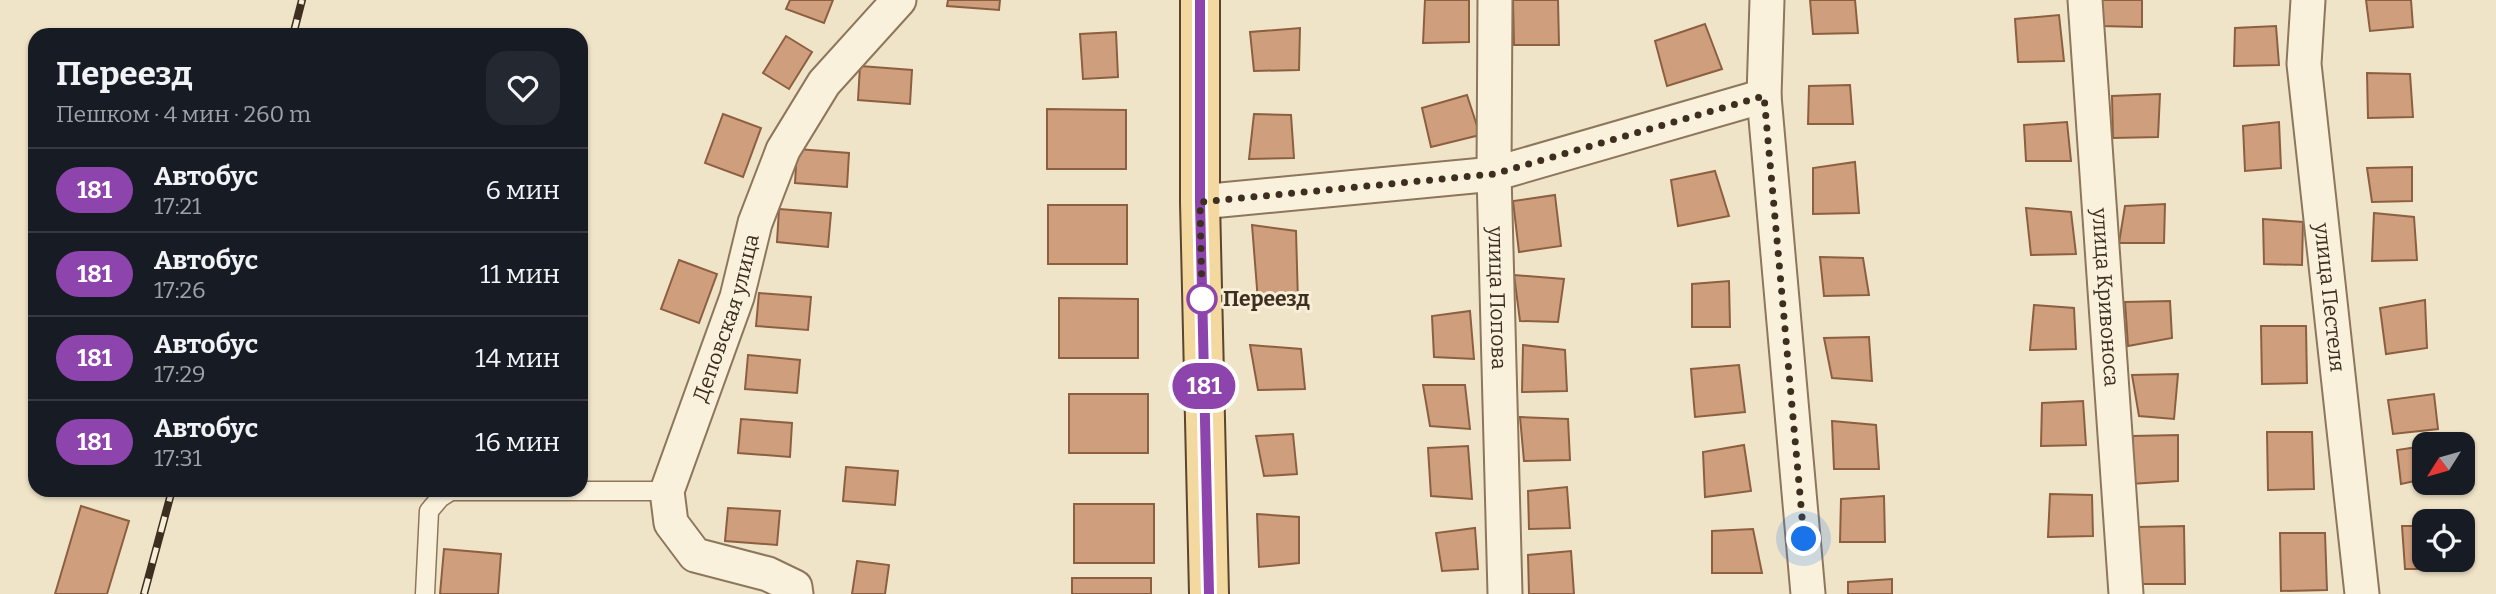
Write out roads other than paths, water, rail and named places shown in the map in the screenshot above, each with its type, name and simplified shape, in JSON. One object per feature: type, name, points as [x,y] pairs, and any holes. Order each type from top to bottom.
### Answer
[{"type":"main road","points":[[1200,0],[1200,202],[1209,594]]},
{"type":"street","name":"Деповская улица","points":[[796,594],[795,587],[768,574],[695,555],[671,523],[667,491],[733,309],[755,223],[783,150],[824,83],[899,0]]},
{"type":"street","name":"улица Попова","points":[[1495,0],[1494,174],[1506,594]]},
{"type":"street","points":[[1767,0],[1764,96],[1808,594]]},
{"type":"street","name":"улица Кривоноса","points":[[2085,0],[2126,594]]},
{"type":"street","name":"улица Пестеля","points":[[2308,0],[2304,64],[2362,594]]},
{"type":"street","points":[[1200,202],[1494,174],[1764,96]]},
{"type":"lane","points":[[588,491],[667,491]]},
{"type":"lane","points":[[425,594],[429,511],[442,497]]},
{"type":"railway","points":[[295,28],[302,0]]},
{"type":"railway","points":[[144,594],[170,497]]},
{"type":"place","name":"Переезд","points":[[1202,299]]}]
